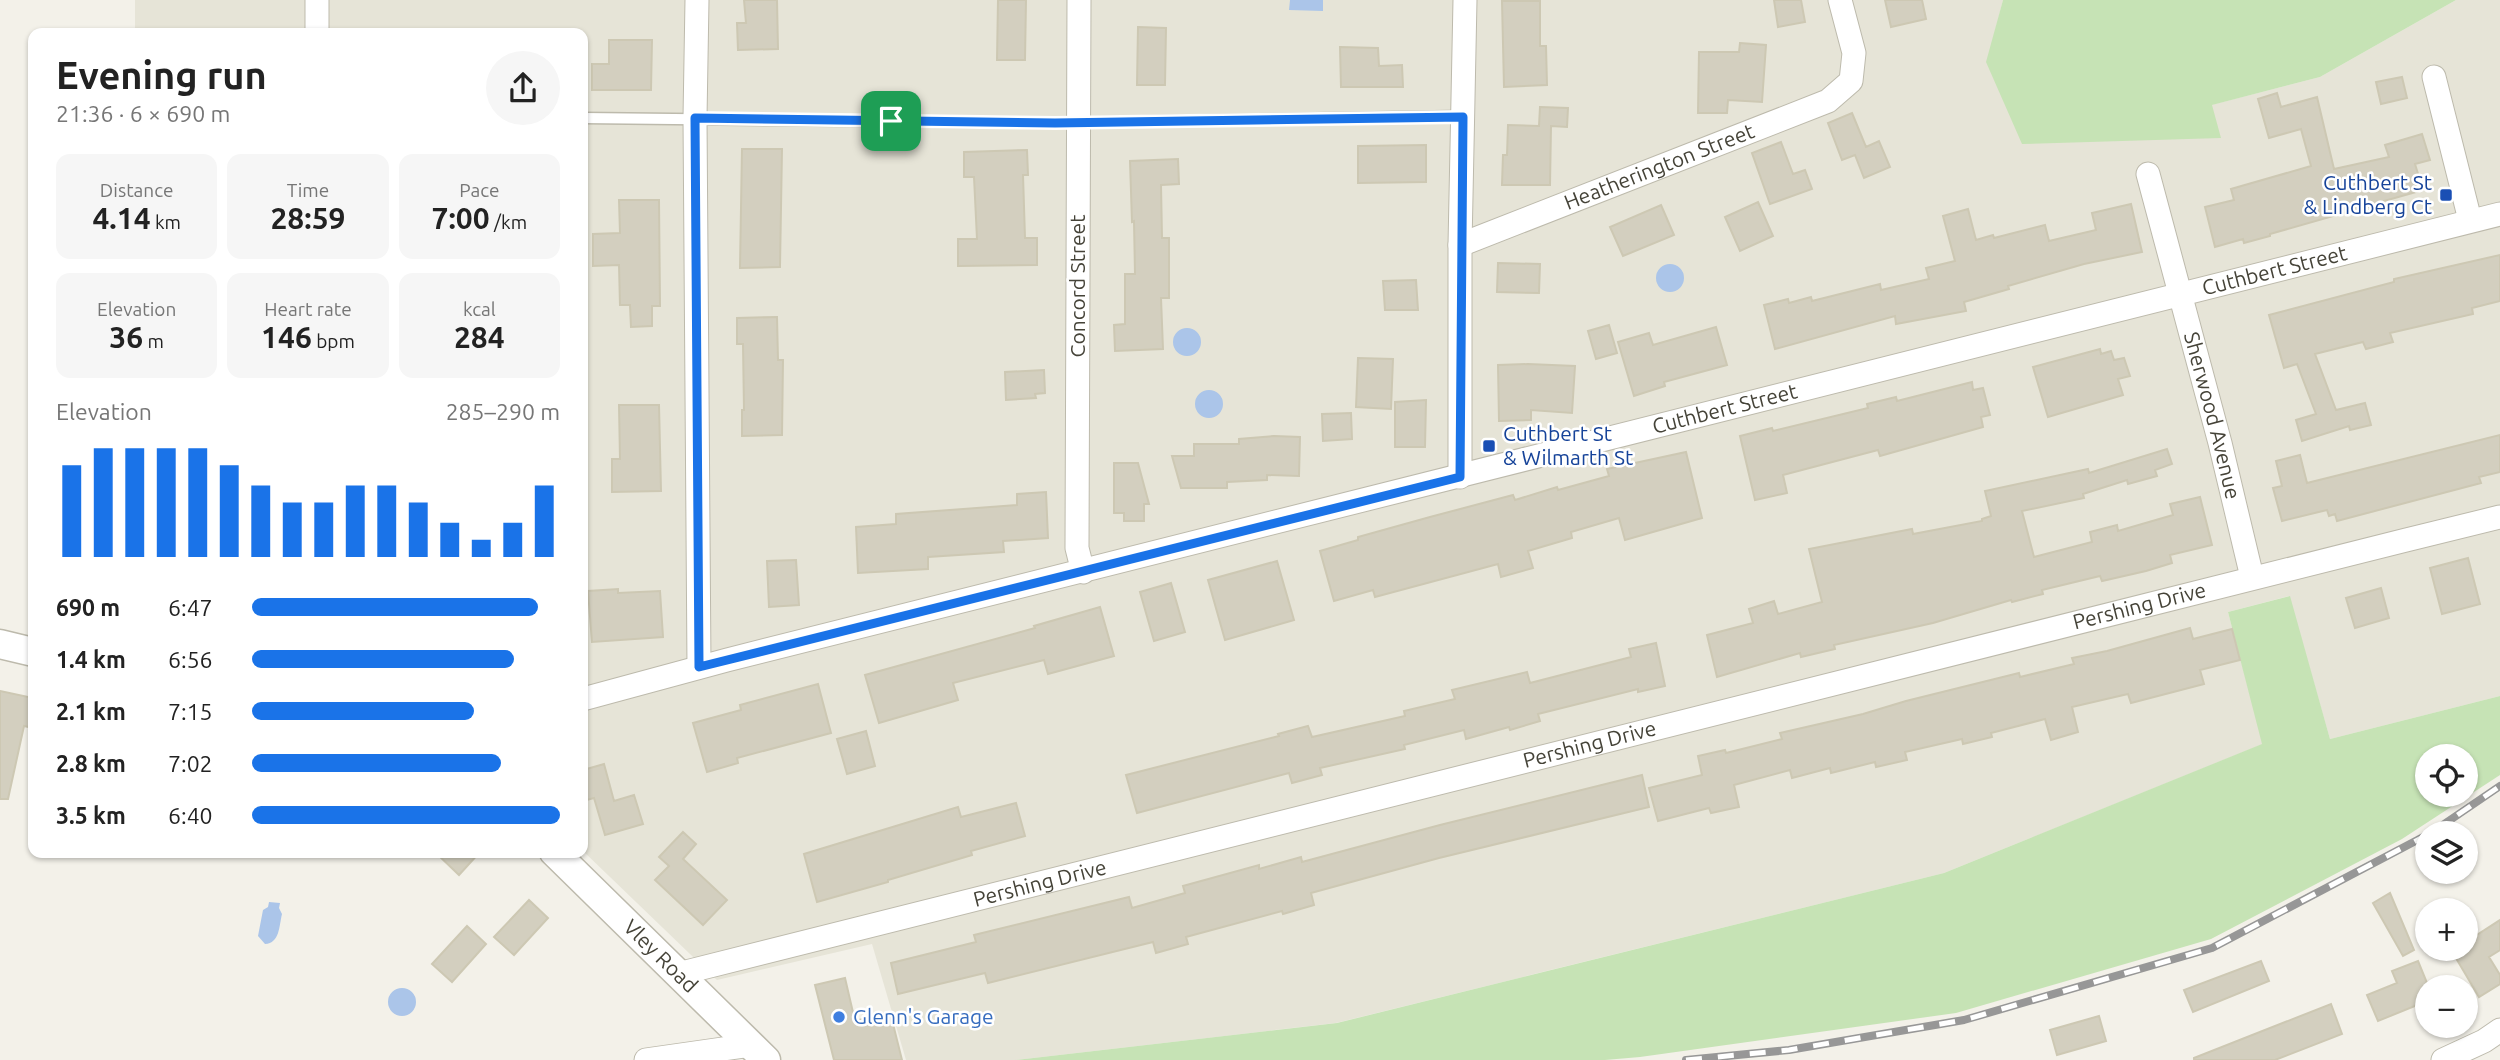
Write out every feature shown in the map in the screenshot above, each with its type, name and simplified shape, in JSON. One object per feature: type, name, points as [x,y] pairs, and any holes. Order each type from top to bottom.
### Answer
[{"type":"street","points":[[317,0],[317,28]]},
{"type":"street","points":[[697,0],[695,118],[699,667]]},
{"type":"street","name":"Concord Street","points":[[1079,0],[1077,548],[1083,572]]},
{"type":"street","points":[[1460,477],[1465,0]]},
{"type":"street","name":"Heatherington Street","points":[[1461,246],[1828,102],[1851,81],[1854,53],[1840,0]]},
{"type":"street","points":[[2434,77],[2470,220]]},
{"type":"street","name":"Sherwood Avenue","points":[[2148,174],[2220,443],[2252,578]]},
{"type":"street","name":"Cuthbert Street","points":[[588,698],[699,667],[2500,214]]},
{"type":"street","name":"Pershing Drive","points":[[678,974],[2500,517]]},
{"type":"street","points":[[0,645],[28,651]]},
{"type":"street","name":"Vley Road","points":[[560,858],[759,1052]]},
{"type":"street","points":[[2443,1060],[2484,1041],[2500,1030]]},
{"type":"street","points":[[646,1060],[759,1052]]},
{"type":"lane","points":[[588,118],[1079,123],[1463,117]]},
{"type":"shaded area","points":[[135,0],[2003,0],[1987,62],[2220,137],[2211,105],[2320,77],[2456,0],[2500,0],[2500,696],[2330,739],[2289,596],[2228,612],[2263,744],[1944,873],[1336,1023],[1015,1060],[906,1060],[872,944],[717,980],[588,856],[588,28],[135,28]]},
{"type":"green space","points":[[2003,0],[2456,0],[2320,77],[2212,105],[2221,138],[2022,144],[1986,62]]},
{"type":"green space","points":[[2290,596],[2330,739],[2500,696],[2500,775],[2478,789],[2478,744],[2415,744],[2415,807],[2451,807],[2430,821],[2415,821],[2415,831],[2402,839],[2211,939],[1956,1013],[1605,1060],[1015,1060],[1337,1023],[1944,873],[2262,744],[2228,612]]},
{"type":"water","points":[[1290,0],[1323,0],[1323,11],[1289,10]]},
{"type":"water","points":[[1670,264],[1680,268],[1684,278],[1680,288],[1670,292],[1660,288],[1656,278],[1660,268]]},
{"type":"water","points":[[1187,328],[1197,332],[1201,342],[1197,352],[1187,356],[1177,352],[1173,342],[1177,332]]},
{"type":"water","points":[[1209,390],[1219,394],[1223,404],[1219,414],[1209,418],[1199,414],[1195,404],[1199,394]]},
{"type":"water","points":[[269,902],[280,903],[282,914],[274,941],[265,944],[258,936],[263,910],[268,907]]},
{"type":"water","points":[[402,988],[412,992],[416,1002],[412,1012],[402,1016],[392,1012],[388,1002],[392,992]]},
{"type":"building","points":[[744,0],[777,0],[778,49],[738,50],[737,23],[746,23]]},
{"type":"building","points":[[998,0],[1026,0],[1025,60],[997,60]]},
{"type":"building","points":[[1774,0],[1801,0],[1805,22],[1778,27]]},
{"type":"building","points":[[1885,0],[1922,0],[1926,19],[1891,27]]},
{"type":"building","points":[[1502,1],[1540,1],[1540,46],[1546,46],[1547,85],[1504,87]]},
{"type":"building","points":[[1138,27],[1166,28],[1165,85],[1137,85]]},
{"type":"building","points":[[609,40],[652,40],[651,90],[592,90],[592,64],[609,64]]},
{"type":"building","points":[[1740,43],[1766,45],[1762,102],[1728,100],[1727,113],[1698,113],[1699,52],[1739,52]]},
{"type":"building","points":[[1340,47],[1378,48],[1379,66],[1402,65],[1403,87],[1341,87]]},
{"type":"building","points":[[2402,77],[2407,98],[2381,104],[2376,82]]},
{"type":"building","points":[[2277,93],[2281,107],[2317,97],[2334,169],[2389,157],[2385,145],[2422,134],[2430,160],[2415,164],[2423,190],[2384,201],[2384,204],[2361,208],[2270,236],[2244,243],[2243,239],[2215,247],[2205,207],[2234,200],[2231,189],[2311,166],[2301,129],[2269,138],[2258,99]]},
{"type":"building","points":[[1540,107],[1568,108],[1567,127],[1551,126],[1550,185],[1502,185],[1508,125],[1539,126]]},
{"type":"building","points":[[1852,113],[1866,147],[1879,141],[1890,167],[1864,178],[1855,155],[1842,160],[1828,123]]},
{"type":"building","points":[[1781,142],[1793,174],[1805,170],[1812,189],[1770,204],[1752,153]]},
{"type":"building","points":[[1426,145],[1426,182],[1358,183],[1358,146]]},
{"type":"building","points":[[742,149],[782,149],[780,267],[740,268]]},
{"type":"building","points":[[1027,150],[1028,175],[1023,175],[1025,238],[1037,238],[1037,265],[958,266],[958,239],[977,239],[974,177],[964,177],[964,152]]},
{"type":"building","points":[[1178,159],[1179,184],[1161,185],[1162,238],[1169,238],[1169,298],[1161,298],[1163,349],[1115,351],[1114,325],[1125,324],[1125,274],[1135,274],[1130,161]]},
{"type":"building","points":[[619,200],[659,200],[660,306],[652,306],[652,326],[631,327],[630,305],[620,305],[619,265],[593,266],[593,234],[620,233]]},
{"type":"building","points":[[1758,202],[1773,236],[1740,251],[1725,217]]},
{"type":"building","points":[[2131,204],[2142,252],[2084,264],[2008,286],[2009,289],[1964,302],[1966,311],[1896,324],[1895,316],[1775,349],[1764,305],[1788,299],[1789,303],[1811,297],[1812,301],[1880,284],[1881,290],[1929,279],[1926,268],[1955,261],[1943,216],[1968,209],[1976,240],[2045,225],[2049,241],[2096,230],[2092,213]]},
{"type":"building","points":[[1661,205],[1674,235],[1623,256],[1610,227]]},
{"type":"building","points":[[2500,255],[2500,301],[2472,308],[2473,314],[2390,333],[2393,342],[2366,349],[2363,342],[2315,354],[2336,410],[2365,403],[2371,425],[2350,430],[2349,426],[2302,441],[2296,420],[2316,414],[2297,364],[2284,368],[2269,315],[2394,282],[2394,279]]},
{"type":"building","points":[[1498,263],[1540,264],[1539,293],[1497,292]]},
{"type":"building","points":[[1416,280],[1418,310],[1385,310],[1383,281]]},
{"type":"building","points":[[777,317],[778,360],[783,360],[782,435],[742,436],[743,344],[737,344],[737,318]]},
{"type":"building","points":[[1609,325],[1617,353],[1596,359],[1588,331]]},
{"type":"building","points":[[1716,327],[1727,365],[1664,382],[1665,386],[1634,396],[1618,342],[1649,333],[1653,345]]},
{"type":"building","points":[[2100,349],[2101,354],[2111,351],[2114,360],[2124,358],[2130,376],[2118,379],[2123,395],[2048,417],[2033,367]]},
{"type":"building","points":[[1358,358],[1393,359],[1391,409],[1356,407]]},
{"type":"building","points":[[1498,365],[1575,366],[1572,413],[1531,410],[1531,420],[1499,421]]},
{"type":"building","points":[[1044,370],[1045,393],[1035,394],[1036,398],[1006,400],[1005,372]]},
{"type":"building","points":[[1972,382],[1973,390],[1983,388],[1990,415],[1981,417],[1983,427],[1880,456],[1878,450],[1783,475],[1787,493],[1755,500],[1740,436],[1772,428],[1773,431],[1868,408],[1867,404],[1896,397],[1897,401]]},
{"type":"building","points":[[1426,400],[1425,447],[1395,447],[1395,402]]},
{"type":"building","points":[[619,405],[659,405],[661,491],[612,492],[612,459],[620,459]]},
{"type":"building","points":[[1351,413],[1352,439],[1323,441],[1322,414]]},
{"type":"building","points":[[2500,435],[2500,472],[2479,477],[2481,483],[2337,521],[2335,514],[2329,516],[2327,510],[2282,521],[2273,488],[2282,486],[2276,461],[2300,455],[2307,483]]},
{"type":"building","points":[[1300,437],[1299,476],[1267,475],[1267,480],[1227,482],[1227,488],[1181,488],[1172,456],[1194,456],[1194,444],[1239,444],[1239,439]]},
{"type":"building","points":[[2167,449],[2172,464],[2155,470],[2157,476],[2128,484],[2127,480],[2083,494],[2084,498],[2022,511],[2034,557],[2092,542],[2090,532],[2117,525],[2118,531],[2173,515],[2170,504],[2200,497],[2212,545],[2170,555],[2172,563],[2146,571],[2102,581],[2100,576],[2042,590],[2043,594],[1834,645],[1835,649],[1801,657],[1800,653],[1717,677],[1707,635],[1753,623],[1749,609],[1774,601],[1778,614],[1822,602],[1809,549],[1912,529],[1913,534],[1982,521],[1991,516],[1985,491],[2088,469],[2089,473]]},
{"type":"building","points":[[1686,452],[1702,518],[1625,540],[1619,518],[1571,532],[1572,538],[1528,551],[1533,568],[1501,577],[1498,564],[1375,597],[1373,590],[1334,601],[1320,551],[1358,540],[1358,537],[1513,495],[1515,500],[1557,487],[1558,490],[1609,476],[1607,469]]},
{"type":"building","points":[[1114,463],[1138,463],[1149,504],[1144,504],[1144,521],[1124,521],[1124,513],[1114,513]]},
{"type":"building","points":[[1046,492],[1048,538],[1003,541],[1004,552],[928,557],[928,569],[858,573],[856,527],[896,524],[896,514],[1017,505],[1017,494]]},
{"type":"building","points":[[2468,558],[2480,604],[2442,614],[2430,568]]},
{"type":"building","points":[[796,560],[799,605],[769,607],[767,561]]},
{"type":"building","points":[[1277,561],[1294,620],[1225,640],[1208,580]]},
{"type":"building","points":[[1171,583],[1185,632],[1154,641],[1140,592]]},
{"type":"building","points":[[2381,588],[2389,618],[2355,628],[2346,598]]},
{"type":"building","points":[[618,589],[618,593],[660,591],[663,637],[592,642],[588,591]]},
{"type":"building","points":[[1100,607],[1114,656],[1048,674],[1044,660],[953,683],[958,700],[879,723],[865,675],[1035,628],[1034,626]]},
{"type":"building","points":[[2190,628],[2193,639],[2232,629],[2240,660],[2200,670],[2204,684],[2131,703],[2128,694],[2072,707],[2078,732],[2051,740],[2045,719],[1991,733],[1992,737],[1963,744],[1962,739],[1905,752],[1907,760],[1876,767],[1875,762],[1831,773],[1830,768],[1792,778],[1790,770],[1734,785],[1739,807],[1711,813],[1709,808],[1658,821],[1649,788],[1702,775],[1698,756],[1725,750],[1726,753],[1782,739],[1780,733],[2019,673],[2020,677],[2074,664],[2072,658]]},
{"type":"building","points":[[1656,643],[1665,686],[1638,692],[1638,689],[1538,714],[1540,721],[1510,730],[1509,727],[1466,739],[1464,730],[1404,745],[1405,749],[1320,768],[1322,775],[1292,783],[1289,773],[1137,813],[1126,775],[1279,736],[1278,734],[1308,726],[1312,737],[1405,716],[1404,711],[1455,699],[1452,690],[1527,672],[1530,683],[1631,657],[1629,649]]},
{"type":"building","points":[[818,684],[831,733],[737,758],[738,763],[707,772],[693,723],[741,710],[740,705]]},
{"type":"building","points":[[0,691],[28,697],[28,727],[24,726],[8,799],[0,799]]},
{"type":"building","points":[[866,731],[875,766],[847,774],[837,739]]},
{"type":"building","points":[[604,764],[614,801],[634,795],[643,824],[605,835],[594,798],[588,800],[588,769]]},
{"type":"building","points":[[1642,775],[1649,807],[1439,858],[1311,893],[1314,905],[1186,937],[1188,944],[1156,953],[1153,942],[988,983],[985,973],[898,994],[891,963],[976,942],[974,935],[1129,897],[1132,908],[1185,893],[1183,886],[1259,865],[1259,869],[1301,857],[1302,862]]},
{"type":"building","points":[[1016,803],[1025,836],[971,851],[972,855],[888,882],[817,902],[804,854],[958,807],[961,817]]},
{"type":"building","points":[[683,832],[696,844],[683,859],[727,900],[703,925],[655,880],[669,866],[659,857]]},
{"type":"building","points":[[441,858],[475,858],[459,875]]},
{"type":"building","points":[[2390,893],[2414,950],[2403,956],[2373,903]]},
{"type":"building","points":[[529,900],[548,918],[514,955],[494,937]]},
{"type":"building","points":[[2500,920],[2500,950],[2489,957],[2500,975],[2500,984],[2479,997],[2478,975],[2466,975],[2458,961],[2478,961],[2478,934]]},
{"type":"building","points":[[467,926],[486,944],[452,982],[432,964]]},
{"type":"building","points":[[2261,961],[2269,981],[2193,1012],[2184,990]]},
{"type":"building","points":[[2418,961],[2424,975],[2415,975],[2415,1006],[2378,1021],[2367,995],[2397,983],[2392,971]]},
{"type":"building","name":"Glenn's Garage","points":[[845,978],[855,1021],[890,1012],[902,1060],[834,1060],[815,985]]},
{"type":"building","points":[[2331,1004],[2342,1034],[2275,1060],[2194,1060],[2194,1058]]},
{"type":"building","points":[[2099,1016],[2106,1041],[2057,1055],[2050,1030]]},
{"type":"railway","points":[[2449,821],[2500,786]]},
{"type":"railway","points":[[1686,1060],[1789,1050],[1964,1020],[2212,948],[2415,841]]},
{"type":"place","name":"Cuthbert St & Lindberg Ct","points":[[2446,195]]},
{"type":"place","name":"Cuthbert St & Wilmarth St","points":[[1489,446]]},
{"type":"place","name":"Glenn's Garage","points":[[839,1017]]},
{"type":"route","points":[[1463,117],[1460,477],[699,667],[695,118],[891,121],[1055,123],[1463,117]]}]
